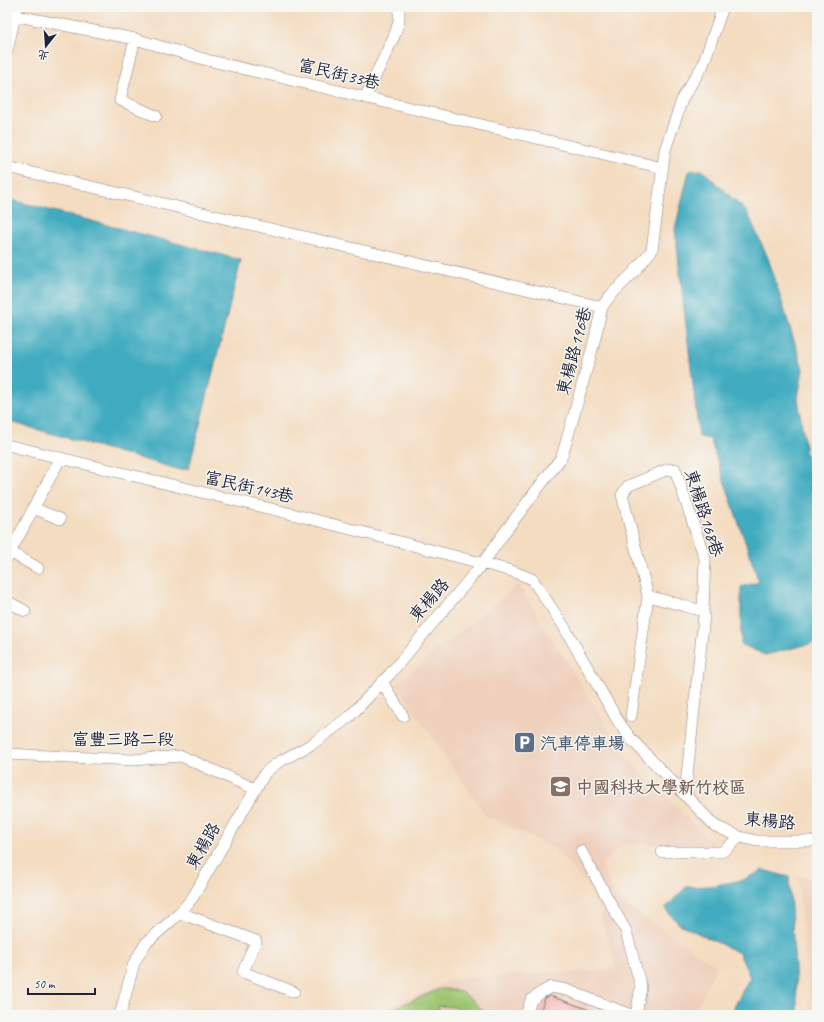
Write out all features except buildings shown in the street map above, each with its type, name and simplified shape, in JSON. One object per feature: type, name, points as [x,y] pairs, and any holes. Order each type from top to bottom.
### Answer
[{"type":"street","points":[[365,98],[395,34],[399,21],[399,7]]},
{"type":"street","name":"東楊路196巷","points":[[483,563],[561,458],[591,353],[602,307],[610,296],[634,272],[652,250],[665,150],[683,97],[703,64],[723,7]]},
{"type":"street","points":[[7,51],[13,12]]},
{"type":"street","name":"富民街33巷","points":[[13,12],[136,39],[207,60],[663,168]]},
{"type":"street","points":[[136,39],[120,100],[156,116]]},
{"type":"street","points":[[7,167],[602,307]]},
{"type":"street","name":"富民街143巷","points":[[7,445],[296,515],[483,563]]},
{"type":"street","points":[[38,568],[9,555],[60,459]]},
{"type":"street","name":"東楊路168巷","points":[[631,716],[648,596],[622,495],[628,486],[666,470],[675,469],[705,559],[704,616],[685,794]]},
{"type":"street","points":[[33,508],[60,519]]},
{"type":"street","name":"東楊路","points":[[120,1015],[134,963],[146,944],[180,913],[193,897],[265,773],[277,762],[312,744],[349,717],[382,682],[483,563],[512,571],[532,579],[563,625],[618,721],[627,733],[715,826],[740,838],[757,841],[817,841]]},
{"type":"street","points":[[648,596],[703,611]]},
{"type":"street","points":[[7,601],[26,611]]},
{"type":"street","points":[[382,682],[403,716]]},
{"type":"street","name":"富豐三路二段","points":[[7,754],[133,760],[181,756],[255,789]]},
{"type":"street","points":[[662,852],[722,852],[740,838]]},
{"type":"street","points":[[581,851],[626,931],[641,987],[636,1015]]},
{"type":"street","points":[[180,913],[256,941],[243,972],[294,992]]},
{"type":"street","points":[[526,1015],[531,1000],[551,987],[567,990],[631,1015]]},
{"type":"shaded area","name":"中國科技大學新竹校區","points":[[518,585],[627,758],[720,851],[665,845],[622,844],[602,865],[615,898],[717,966],[693,1015],[369,1015],[454,979],[617,969],[592,890],[555,849],[486,816],[396,684]]},
{"type":"shaded area","points":[[798,877],[817,880],[817,1015],[810,1015]]},
{"type":"green space","points":[[440,989],[449,989],[462,993],[472,1000],[487,1015],[468,1015],[454,1007],[438,1006],[442,1015],[378,1015]]},
{"type":"water","points":[[702,170],[747,212],[768,258],[803,369],[798,398],[817,531],[817,642],[765,655],[741,644],[741,587],[759,582],[710,439],[699,437],[675,229],[689,171]]},
{"type":"water","points":[[7,199],[241,260],[189,468],[181,470],[7,421]]},
{"type":"water","points":[[763,870],[789,877],[798,1015],[730,1015],[750,977],[739,953],[679,924],[665,909],[686,887],[710,886],[743,880]]},
{"type":"place","name":"汽車停車場","points":[[524,743]]},
{"type":"place","name":"中國科技大學新竹校區","points":[[561,787]]}]
